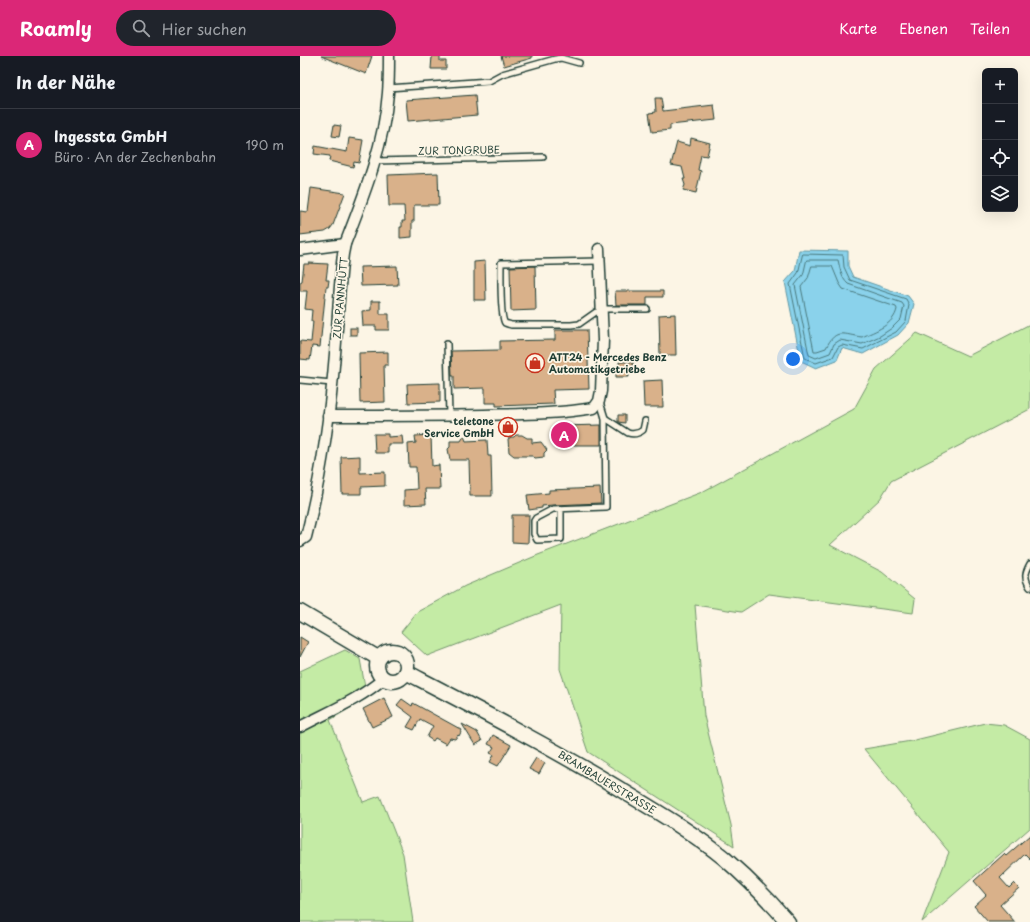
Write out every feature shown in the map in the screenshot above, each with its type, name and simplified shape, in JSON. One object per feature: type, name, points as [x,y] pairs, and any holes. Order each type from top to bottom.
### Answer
[{"type":"main road","points":[[300,612],[378,658]]},
{"type":"main road","points":[[392,650],[397,651],[402,654],[407,662],[406,672],[401,678],[396,680],[388,681],[383,679],[377,669],[378,658],[385,652],[392,650]]},
{"type":"main road","name":"BRAMBAUERSTRASSE","points":[[406,672],[578,764],[678,825],[724,858],[773,905],[788,922]]},
{"type":"street","name":"ZUR PANNHÜTT","points":[[300,540],[306,537],[314,507],[328,416],[345,244],[376,161],[383,128],[388,88],[389,56]]},
{"type":"street","points":[[300,250],[345,244]]},
{"type":"street","points":[[328,416],[571,412],[594,408],[599,401],[601,391],[602,311],[599,249]]},
{"type":"street","points":[[300,727],[359,696],[383,679]]},
{"type":"lane","points":[[388,88],[489,81],[502,74],[561,58],[579,63]]},
{"type":"lane","name":"ZUR TONGRUBE","points":[[376,161],[543,157]]},
{"type":"lane","points":[[600,261],[501,263],[502,304],[505,323],[511,325],[563,326],[579,324],[596,312],[647,309]]},
{"type":"lane","points":[[446,344],[449,415]]},
{"type":"lane","points":[[300,380],[332,383]]},
{"type":"lane","points":[[561,509],[561,539],[537,540],[534,534],[534,521],[536,518],[553,509],[606,507],[605,418],[599,401]]},
{"type":"lane","points":[[605,418],[632,434],[637,434],[643,430],[645,420]]},
{"type":"lane","points":[[1030,564],[1025,573],[1026,582],[1030,587]]},
{"type":"green space","points":[[1030,324],[1030,409],[891,481],[880,499],[830,545],[882,572],[915,599],[913,613],[769,594],[741,612],[695,605],[704,716],[731,825],[734,846],[588,752],[560,669],[561,605],[427,656],[401,632],[417,612],[465,586],[538,555],[702,492],[854,409],[876,369],[917,333],[968,356]]},
{"type":"green space","points":[[345,650],[360,659],[367,698],[330,720],[363,802],[380,796],[403,854],[413,922],[300,922],[300,671]]},
{"type":"green space","points":[[985,723],[1004,725],[1030,739],[1030,828],[922,922],[949,852],[864,749],[911,741]]},
{"type":"water","points":[[799,250],[848,251],[848,266],[853,277],[908,296],[914,304],[909,323],[898,335],[863,354],[842,348],[837,360],[816,368],[801,361],[785,282],[795,271]]},
{"type":"building","points":[[321,56],[372,56],[366,74]]},
{"type":"building","points":[[432,56],[440,56],[440,61],[446,61],[446,69],[431,69]]},
{"type":"building","points":[[501,56],[532,56],[532,58],[504,66]]},
{"type":"building","points":[[475,95],[477,115],[408,121],[406,100]]},
{"type":"building","points":[[655,98],[661,98],[663,111],[714,105],[716,120],[670,125],[670,130],[652,132],[649,113],[656,112]]},
{"type":"building","points":[[334,125],[341,126],[339,137],[332,136]]},
{"type":"building","points":[[349,138],[363,140],[359,163],[354,162],[353,167],[329,161],[330,156],[314,154],[315,146],[347,152]]},
{"type":"building","points":[[691,138],[710,143],[707,156],[701,155],[698,170],[701,171],[696,193],[683,190],[685,185],[683,179],[685,179],[682,167],[671,165],[677,142],[690,146]]},
{"type":"building","points":[[438,173],[439,205],[414,205],[412,237],[400,238],[400,227],[402,227],[402,221],[405,221],[404,206],[389,206],[388,175]]},
{"type":"building","points":[[311,188],[345,193],[333,225],[330,229],[325,232],[300,235],[300,211],[308,212]]},
{"type":"building","points":[[485,261],[486,300],[474,300],[474,262]]},
{"type":"building","points":[[304,264],[328,264],[326,280],[329,280],[328,287],[326,287],[320,347],[312,346],[310,360],[300,359],[300,341],[311,342],[312,332],[312,310],[305,309],[307,291],[300,291],[300,282],[302,281]]},
{"type":"building","points":[[397,266],[398,285],[361,286],[360,267]]},
{"type":"building","points":[[535,266],[536,310],[511,311],[510,267]]},
{"type":"building","points":[[615,291],[663,291],[663,297],[647,297],[647,305],[616,305]]},
{"type":"building","points":[[371,301],[380,301],[380,314],[389,314],[389,330],[376,330],[376,326],[363,326],[362,311],[371,310]]},
{"type":"building","points":[[675,314],[676,355],[660,355],[659,315]]},
{"type":"building","points":[[350,328],[357,328],[357,335],[350,335]]},
{"type":"building","points":[[555,330],[587,330],[589,389],[553,390],[554,404],[496,406],[496,403],[485,403],[485,388],[454,389],[451,351],[500,350],[500,341],[555,340]]},
{"type":"building","points":[[388,352],[388,365],[384,365],[385,402],[360,403],[359,353]]},
{"type":"building","points":[[619,362],[633,362],[633,369],[628,369],[629,377],[616,377],[616,370],[619,370]]},
{"type":"building","points":[[662,380],[663,407],[644,407],[643,381]]},
{"type":"building","points":[[440,383],[440,402],[408,403],[407,384]]},
{"type":"building","points":[[618,415],[625,415],[625,423],[618,422]]},
{"type":"building","points":[[601,425],[601,445],[572,445],[572,443],[557,444],[556,429],[561,429],[561,426]]},
{"type":"building","points":[[374,434],[388,434],[388,437],[402,436],[403,444],[388,444],[388,453],[375,453]]},
{"type":"building","points":[[431,435],[432,466],[439,465],[440,489],[425,489],[426,504],[404,505],[404,490],[417,489],[416,467],[409,467],[408,444],[416,443],[415,436]]},
{"type":"building","points":[[516,435],[532,438],[532,443],[541,442],[547,450],[544,453],[544,457],[535,458],[533,456],[514,456],[509,452],[508,439]]},
{"type":"building","points":[[464,436],[466,441],[487,440],[488,456],[491,456],[492,496],[470,496],[469,460],[450,460],[448,449],[450,447],[450,441],[461,441]]},
{"type":"building","points":[[360,456],[360,473],[385,472],[385,486],[361,487],[361,494],[342,494],[341,457]]},
{"type":"building","points":[[600,488],[601,503],[542,506],[542,508],[529,510],[527,495],[549,493],[549,490]]},
{"type":"building","points":[[512,515],[529,515],[528,543],[512,542]]},
{"type":"building","points":[[300,637],[308,642],[300,657]]},
{"type":"building","points":[[384,698],[393,717],[372,727],[363,709]]},
{"type":"building","points":[[402,699],[412,706],[413,703],[462,730],[459,736],[458,735],[455,739],[450,738],[446,744],[435,738],[433,741],[427,737],[433,726],[420,719],[414,730],[407,727],[413,717],[397,705]]},
{"type":"building","points":[[462,724],[477,732],[482,741],[475,745]]},
{"type":"building","points":[[493,735],[511,745],[498,766],[490,762],[494,755],[490,753],[494,747],[488,744]]},
{"type":"building","points":[[536,758],[545,763],[539,774],[529,769]]},
{"type":"building","points":[[1030,835],[1030,859],[1025,854],[1000,878],[1009,888],[1014,883],[1019,888],[1000,905],[1015,922],[988,922],[974,906],[986,895],[974,881],[1004,854],[1006,856]]},
{"type":"place","name":"ATT24 - Mercedes Benz Automatikgetriebe","points":[[535,363]]},
{"type":"place","name":"teletone Service GmbH","points":[[508,427]]},
{"type":"place","name":"Ingessta GmbH","points":[[564,435]]}]
